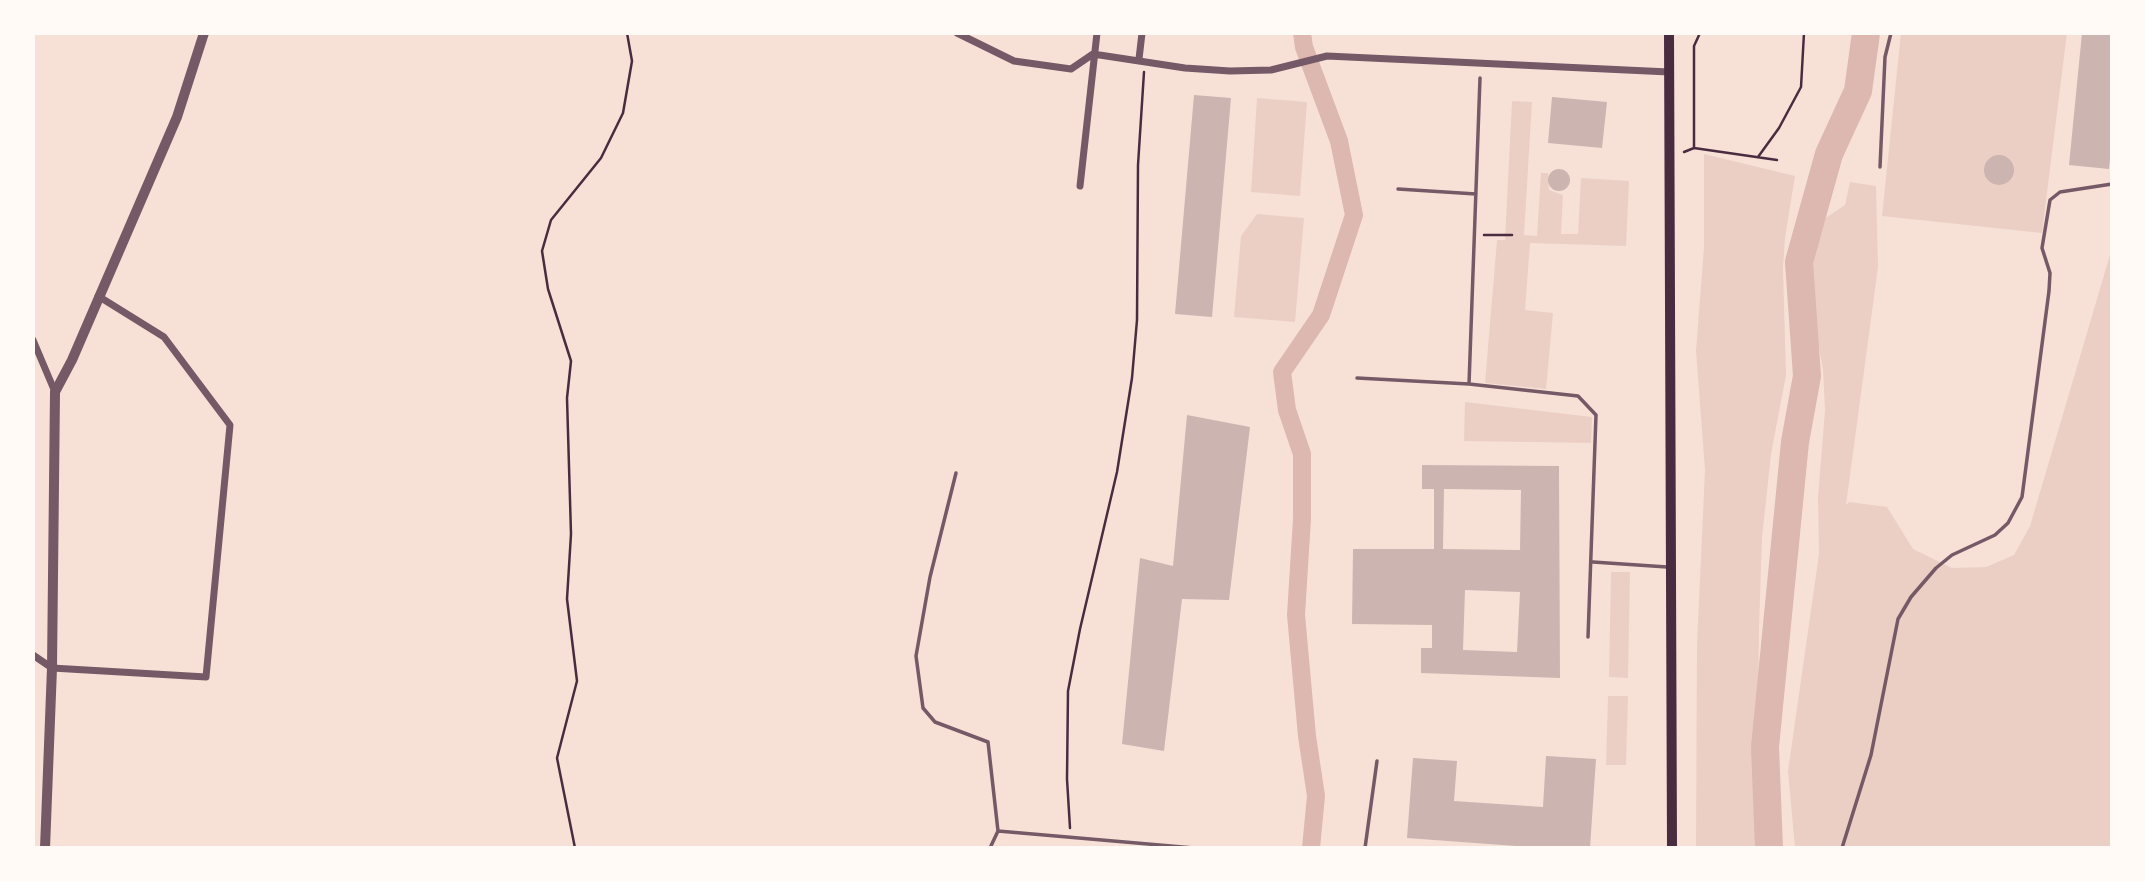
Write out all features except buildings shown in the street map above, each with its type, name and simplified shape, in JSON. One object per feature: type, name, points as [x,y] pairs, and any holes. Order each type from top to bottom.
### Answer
[{"type":"main road","points":[[1669,33],[1672,848]]},
{"type":"street","points":[[55,392],[72,360],[177,117],[204,33]]},
{"type":"street","points":[[957,33],[1014,61],[1071,69],[1093,54],[1185,68],[1230,71],[1271,70],[1318,57],[1669,72]]},
{"type":"street","points":[[1080,186],[1097,33]]},
{"type":"street","points":[[1139,60],[1142,33]]},
{"type":"street","points":[[33,654],[52,668],[206,677],[230,425],[164,337],[98,296]]},
{"type":"street","points":[[33,340],[55,392],[52,668],[45,848]]},
{"type":"lane","points":[[1880,167],[1885,57],[1891,33]]},
{"type":"lane","points":[[1469,384],[1480,78]]},
{"type":"lane","points":[[1842,848],[1871,755],[1898,619],[1911,597],[1936,568],[1952,555],[1995,535],[2012,517],[2022,497],[2049,291],[2050,273],[2042,248],[2050,200],[2060,192],[2112,184]]},
{"type":"lane","points":[[1398,189],[1476,194]]},
{"type":"lane","points":[[1357,378],[1469,384],[1578,396],[1596,415],[1588,637]]},
{"type":"lane","points":[[956,473],[930,577],[916,656],[923,708],[935,722],[988,742],[998,831],[990,848]]},
{"type":"lane","points":[[1592,562],[1671,567]]},
{"type":"lane","points":[[1365,848],[1377,761]]},
{"type":"lane","points":[[998,831],[1194,848]]},
{"type":"path","points":[[575,848],[556,758],[577,681],[567,599],[571,534],[567,398],[571,361],[548,289],[542,251],[551,219],[601,158],[623,113],[632,61],[627,33]]},
{"type":"path","points":[[1694,148],[1694,46],[1700,33]]},
{"type":"path","points":[[1758,157],[1779,128],[1801,87],[1804,33]]},
{"type":"path","points":[[1071,836],[1067,779],[1068,691],[1117,472],[1132,379],[1137,320],[1138,165],[1144,88],[1144,71],[1139,60]]},
{"type":"path","points":[[1671,158],[1694,148],[1777,160]]},
{"type":"path","points":[[1474,234],[1512,235]]},
{"type":"shaded area","points":[[1901,33],[2067,33],[2042,233],[1882,216]]},
{"type":"shaded area","points":[[1257,98],[1307,102],[1300,196],[1251,192]]},
{"type":"shaded area","points":[[1512,101],[1532,102],[1524,235],[1537,236],[1541,173],[1548,173],[1549,190],[1563,195],[1561,234],[1578,234],[1581,178],[1629,181],[1626,246],[1530,243],[1525,310],[1553,313],[1546,389],[1485,383],[1497,240],[1505,240]]},
{"type":"shaded area","points":[[1704,154],[1795,176],[1783,268],[1786,375],[1771,454],[1762,538],[1758,721],[1762,797],[1758,848],[1696,848],[1697,644],[1705,470],[1696,351],[1704,247]]},
{"type":"shaded area","points":[[1850,182],[1876,186],[1878,267],[1846,505],[1849,502],[1887,507],[1913,549],[1952,568],[1986,567],[2014,555],[2030,526],[2112,248],[2112,848],[1795,848],[1788,771],[1819,554],[1818,497],[1825,410],[1823,369],[1806,281],[1818,223],[1845,205]]},
{"type":"shaded area","points":[[1257,214],[1304,218],[1295,322],[1234,317],[1241,236]]},
{"type":"shaded area","points":[[1465,402],[1592,417],[1591,443],[1464,441]]},
{"type":"shaded area","points":[[1611,572],[1630,572],[1628,678],[1609,677]]},
{"type":"shaded area","points":[[1608,696],[1628,696],[1626,765],[1606,765]]},
{"type":"waterway","points":[[1302,33],[1304,47],[1339,141],[1354,215],[1321,315],[1282,372],[1287,410],[1302,454],[1302,519],[1296,615],[1307,736],[1316,796],[1311,848]]},
{"type":"waterway","points":[[1769,848],[1765,747],[1795,442],[1807,376],[1799,262],[1829,154],[1858,91],[1866,33]]}]
